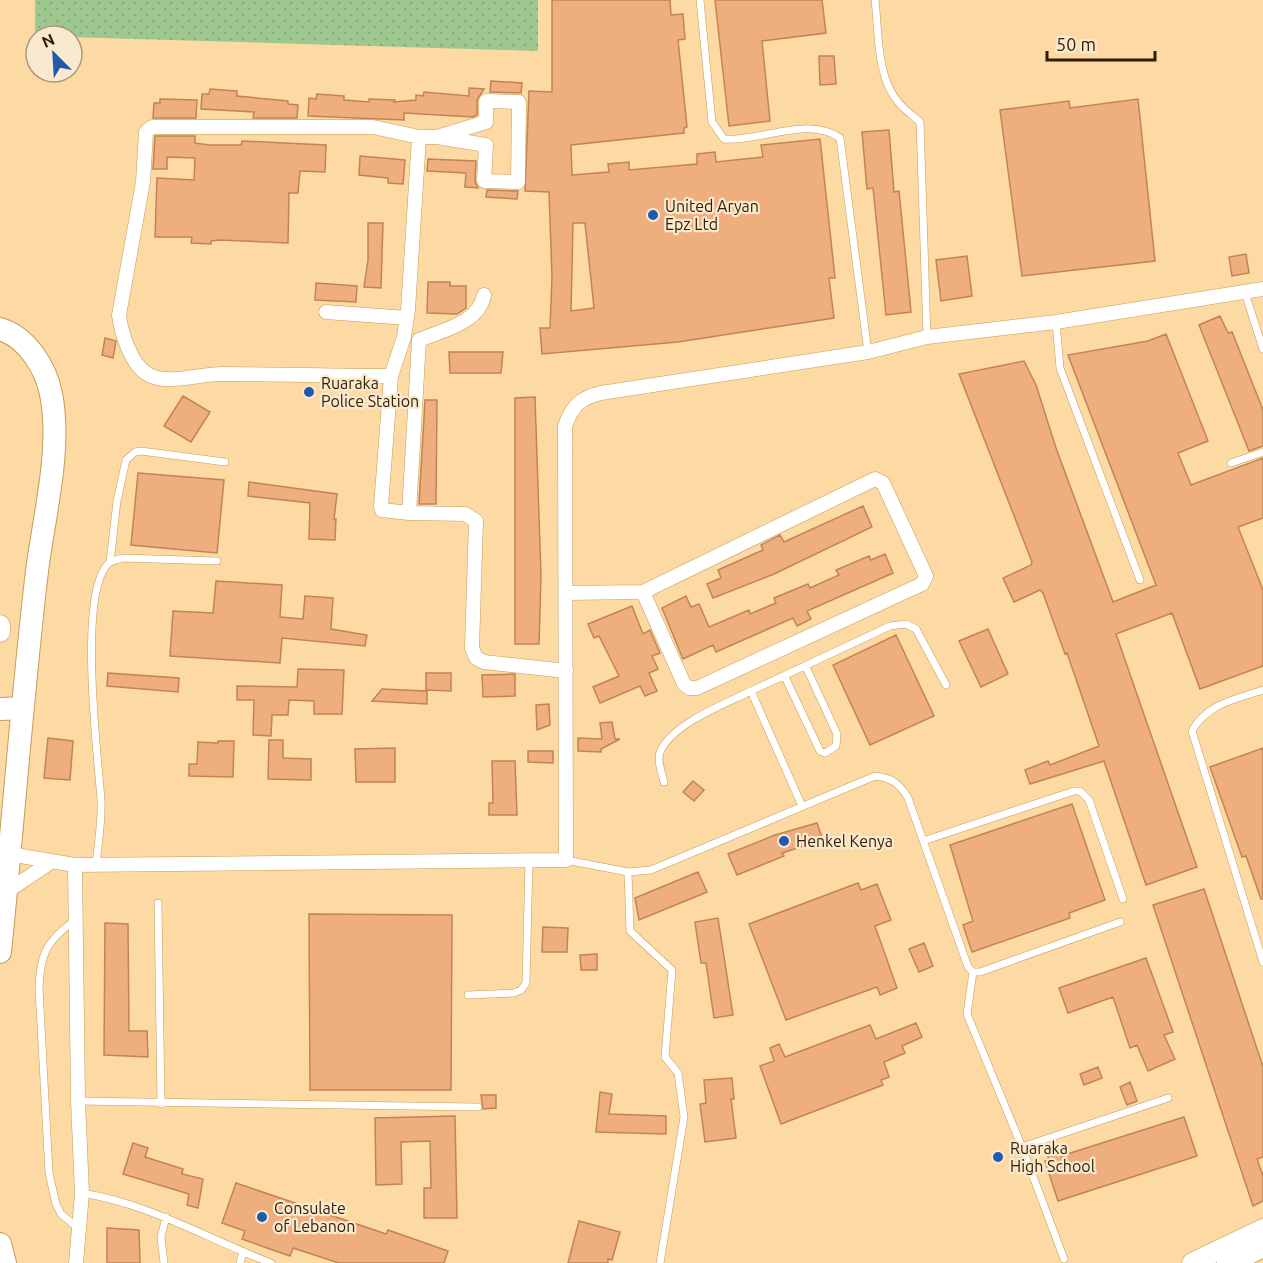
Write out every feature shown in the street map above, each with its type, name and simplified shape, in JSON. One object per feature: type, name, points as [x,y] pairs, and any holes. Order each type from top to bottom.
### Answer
[{"type":"main road","points":[[0,330],[27,345],[43,369],[51,394],[53,453],[7,839],[6,892],[0,952]]},
{"type":"main road","points":[[0,625],[0,632]]},
{"type":"main road","points":[[0,709],[22,708]]},
{"type":"main road","points":[[1192,1263],[1263,1229]]},
{"type":"main road","points":[[0,1244],[5,1263]]},
{"type":"main road","points":[[1228,1263],[1263,1246]]},
{"type":"street","points":[[486,101],[519,102],[518,182],[484,181],[486,145],[486,101]]},
{"type":"street","points":[[437,137],[486,122]]},
{"type":"street","points":[[391,376],[221,374],[159,378],[148,375],[134,358],[120,327],[119,306],[143,182],[146,132],[152,127],[373,128],[419,137],[437,137],[486,145]]},
{"type":"street","points":[[419,137],[407,318],[404,337],[391,376],[382,510],[465,514],[476,521],[472,648],[476,658],[484,662],[566,670]]},
{"type":"street","points":[[7,839],[51,862],[75,865],[566,860],[565,426],[576,404],[588,396],[601,393],[868,352],[927,337],[1056,322],[1263,289]]},
{"type":"street","points":[[404,337],[420,340],[474,316],[482,306],[484,295]]},
{"type":"street","points":[[326,312],[407,318]]},
{"type":"street","points":[[409,513],[420,340]]},
{"type":"street","points":[[566,593],[643,592],[875,479],[883,483],[926,576],[921,584],[697,688],[689,688],[684,684],[643,592]]},
{"type":"street","points":[[6,892],[51,862]]},
{"type":"street","points":[[75,865],[74,921],[82,1193],[76,1263]]},
{"type":"lane","points":[[700,0],[712,122],[724,139],[738,140],[799,130],[828,129],[840,138],[868,352]]},
{"type":"lane","points":[[875,0],[883,68],[888,86],[899,103],[920,122],[927,337]]},
{"type":"lane","points":[[1245,293],[1263,349]]},
{"type":"lane","points":[[1056,322],[1060,368],[1140,580]]},
{"type":"lane","points":[[96,865],[101,802],[90,661],[97,592],[103,572],[110,562],[117,501],[126,460],[141,451],[225,462]]},
{"type":"lane","points":[[1231,463],[1263,452]]},
{"type":"lane","points":[[110,562],[122,558],[217,561]]},
{"type":"lane","points":[[664,782],[659,759],[660,751],[672,736],[703,714],[890,627],[906,624],[916,630],[946,685]]},
{"type":"lane","points":[[785,677],[820,751],[825,753],[836,746],[838,741],[806,667]]},
{"type":"lane","points":[[1263,690],[1217,705],[1199,718],[1192,731],[1263,962]]},
{"type":"lane","points":[[751,692],[802,806]]},
{"type":"lane","points":[[566,860],[628,873],[670,864],[874,776],[884,777],[899,784],[908,798],[968,967],[973,972],[981,972],[1120,922]]},
{"type":"lane","points":[[923,841],[1074,791],[1080,791],[1089,800],[1123,899]]},
{"type":"lane","points":[[468,995],[514,993],[521,990],[526,983],[529,860]]},
{"type":"lane","points":[[628,873],[630,931],[672,970],[665,1057],[678,1073],[684,1117],[660,1263]]},
{"type":"lane","points":[[158,903],[161,1104]]},
{"type":"lane","points":[[74,921],[54,936],[40,962],[39,989],[49,1173],[56,1204],[61,1214],[80,1230]]},
{"type":"lane","points":[[973,972],[966,1006],[967,1014],[1022,1147],[1064,1259]]},
{"type":"lane","points":[[1022,1147],[1168,1098]]},
{"type":"lane","points":[[78,1101],[478,1107]]},
{"type":"lane","points":[[82,1193],[120,1200],[166,1217],[271,1263]]},
{"type":"lane","points":[[164,1263],[161,1236],[166,1217]]},
{"type":"lane","points":[[240,1263],[243,1252]]},
{"type":"green space","points":[[35,0],[538,0],[538,51],[84,37],[84,24],[35,24]]},
{"type":"building","points":[[552,0],[670,0],[671,15],[683,14],[685,39],[678,40],[687,127],[684,128],[684,133],[571,145],[572,175],[609,172],[608,164],[629,162],[629,170],[697,164],[697,154],[715,152],[716,162],[763,157],[761,145],[820,139],[835,278],[829,278],[834,318],[678,342],[542,354],[540,328],[550,328],[552,277],[549,192],[525,191],[529,91],[552,92]],"holes":[[[573,223],[585,223],[594,308],[571,311]]]},
{"type":"building","points":[[715,0],[822,0],[826,33],[762,41],[770,121],[729,126]]},
{"type":"building","points":[[819,56],[834,56],[836,84],[820,85]]},
{"type":"building","points":[[491,81],[522,83],[521,93],[490,92]]},
{"type":"building","points":[[469,88],[484,89],[477,100],[477,115],[473,117],[404,113],[404,120],[308,116],[309,98],[316,99],[317,94],[344,96],[344,100],[369,102],[369,99],[395,100],[394,102],[416,100],[416,95],[423,96],[424,92],[469,96]]},
{"type":"building","points":[[210,89],[237,91],[237,96],[288,101],[288,104],[298,105],[297,118],[253,118],[254,112],[201,109],[202,94],[209,94]]},
{"type":"building","points":[[160,99],[197,100],[196,118],[153,118],[154,103],[160,103]]},
{"type":"building","points":[[1138,99],[1155,261],[1022,276],[1000,110],[1069,101],[1070,108]]},
{"type":"building","points":[[889,130],[894,192],[899,191],[911,312],[886,315],[873,188],[867,189],[862,132]]},
{"type":"building","points":[[155,136],[195,136],[195,143],[209,145],[241,145],[242,141],[326,145],[325,172],[300,171],[298,193],[289,193],[288,243],[219,240],[211,241],[211,244],[191,243],[192,237],[155,237],[157,178],[194,180],[195,158],[167,157],[167,169],[153,169]]},
{"type":"building","points":[[360,156],[405,160],[403,184],[388,183],[388,178],[359,175]]},
{"type":"building","points":[[428,159],[476,161],[475,181],[478,188],[465,187],[466,173],[427,171]]},
{"type":"building","points":[[487,190],[518,191],[517,199],[486,197]]},
{"type":"building","points":[[368,223],[383,223],[381,288],[364,287],[368,260]]},
{"type":"building","points":[[1246,254],[1249,273],[1232,276],[1229,257]]},
{"type":"building","points":[[967,256],[972,296],[941,301],[936,260]]},
{"type":"building","points":[[428,282],[450,282],[450,286],[466,286],[466,308],[457,314],[427,313]]},
{"type":"building","points":[[316,283],[357,286],[356,302],[315,300]]},
{"type":"building","points":[[1220,316],[1228,333],[1232,332],[1263,410],[1263,446],[1249,451],[1199,325]]},
{"type":"building","points":[[1166,334],[1208,441],[1178,453],[1191,485],[1263,458],[1263,518],[1238,527],[1263,590],[1263,666],[1200,689],[1172,613],[1116,634],[1197,867],[1146,885],[1104,761],[1030,784],[1025,770],[1048,761],[1050,765],[1099,746],[1067,653],[1065,654],[1043,593],[1040,590],[1014,602],[1003,578],[1031,565],[1032,562],[959,374],[1024,361],[1036,385],[1056,448],[1113,602],[1156,585],[1068,355],[1148,341]]},
{"type":"building","points":[[105,338],[116,341],[113,358],[102,355]]},
{"type":"building","points":[[449,352],[503,352],[501,373],[450,373]]},
{"type":"building","points":[[183,396],[210,412],[191,442],[164,426]]},
{"type":"building","points":[[535,397],[541,576],[539,644],[515,644],[515,398]]},
{"type":"building","points":[[425,400],[437,400],[436,504],[419,504]]},
{"type":"building","points":[[138,473],[224,480],[217,553],[131,545]]},
{"type":"building","points":[[249,482],[337,494],[334,519],[336,519],[335,540],[309,539],[310,503],[248,496]]},
{"type":"building","points":[[863,506],[872,527],[774,574],[713,598],[707,584],[721,578],[718,570],[763,550],[761,545],[780,535],[784,542]]},
{"type":"building","points":[[885,554],[893,573],[807,611],[811,619],[797,626],[793,618],[716,652],[713,645],[683,659],[662,608],[686,596],[691,607],[699,604],[709,627],[749,610],[750,614],[776,603],[774,598],[808,584],[810,588],[839,575],[836,570],[869,556],[871,560]]},
{"type":"building","points":[[216,581],[282,585],[280,617],[303,619],[305,596],[333,598],[331,629],[367,635],[365,646],[282,638],[280,663],[170,656],[173,611],[213,613]]},
{"type":"building","points":[[632,606],[643,634],[650,630],[660,653],[652,656],[658,669],[649,673],[657,691],[645,696],[640,686],[600,703],[593,687],[619,676],[599,636],[594,638],[588,624]]},
{"type":"building","points":[[988,629],[1008,674],[981,687],[959,641]]},
{"type":"building","points":[[896,635],[934,716],[870,745],[833,665]]},
{"type":"building","points":[[298,669],[344,670],[342,714],[314,714],[314,701],[289,700],[288,715],[272,715],[271,736],[253,735],[254,700],[237,700],[237,686],[297,687]]},
{"type":"building","points":[[108,673],[179,678],[178,692],[107,686]]},
{"type":"building","points":[[426,673],[451,673],[451,691],[426,690]]},
{"type":"building","points":[[515,674],[515,696],[483,697],[482,675]]},
{"type":"building","points":[[382,689],[427,691],[427,704],[372,701]]},
{"type":"building","points":[[549,704],[550,725],[537,730],[536,705]]},
{"type":"building","points":[[612,722],[615,739],[620,739],[601,749],[601,752],[578,751],[578,738],[602,739],[600,723]]},
{"type":"building","points":[[48,738],[73,741],[70,780],[44,778]]},
{"type":"building","points":[[269,740],[283,740],[283,758],[311,759],[311,780],[268,779]]},
{"type":"building","points":[[218,741],[234,741],[233,777],[189,776],[189,764],[197,764],[198,742],[218,743]]},
{"type":"building","points":[[395,748],[395,782],[356,782],[355,749]]},
{"type":"building","points":[[1263,748],[1263,899],[1261,899],[1246,856],[1242,857],[1210,767]]},
{"type":"building","points":[[528,751],[553,751],[553,763],[528,762]]},
{"type":"building","points":[[492,761],[515,761],[517,815],[489,815],[489,803],[493,803]]},
{"type":"building","points":[[693,781],[704,790],[694,801],[683,792]]},
{"type":"building","points":[[1072,804],[1105,900],[1069,913],[1070,918],[972,952],[963,925],[973,921],[950,845]]},
{"type":"building","points":[[817,823],[823,840],[782,853],[784,856],[737,875],[728,854],[775,835]]},
{"type":"building","points":[[698,872],[707,892],[639,920],[635,898]]},
{"type":"building","points":[[858,883],[861,890],[877,884],[891,920],[875,926],[897,988],[880,995],[877,987],[786,1020],[749,924]]},
{"type":"building","points":[[1204,889],[1263,1067],[1263,1157],[1257,1159],[1263,1176],[1263,1201],[1253,1206],[1153,905]]},
{"type":"building","points":[[309,914],[452,915],[451,1090],[310,1090]]},
{"type":"building","points":[[718,918],[733,1015],[714,1018],[706,963],[701,963],[695,922]]},
{"type":"building","points":[[105,923],[128,924],[129,1031],[147,1031],[148,1057],[104,1055]]},
{"type":"building","points":[[543,927],[568,928],[567,952],[542,952]]},
{"type":"building","points":[[924,943],[933,966],[919,972],[909,949]]},
{"type":"building","points":[[597,954],[597,970],[581,970],[580,955]]},
{"type":"building","points":[[1146,958],[1173,1032],[1164,1035],[1175,1059],[1148,1071],[1137,1045],[1130,1048],[1113,997],[1068,1013],[1059,988]]},
{"type":"building","points":[[916,1023],[922,1037],[902,1046],[905,1053],[884,1062],[889,1077],[881,1080],[883,1085],[781,1124],[760,1066],[774,1061],[770,1048],[779,1044],[785,1057],[870,1025],[876,1039]]},
{"type":"building","points":[[1098,1067],[1102,1078],[1084,1085],[1080,1074]]},
{"type":"building","points":[[732,1078],[734,1099],[731,1099],[736,1138],[705,1142],[700,1104],[706,1103],[704,1080]]},
{"type":"building","points":[[1130,1082],[1137,1101],[1127,1105],[1120,1087]]},
{"type":"building","points":[[600,1092],[612,1094],[609,1114],[666,1116],[666,1134],[596,1132]]},
{"type":"building","points":[[481,1095],[496,1095],[496,1108],[483,1109]]},
{"type":"building","points":[[455,1116],[457,1218],[424,1218],[424,1188],[431,1188],[430,1141],[401,1142],[402,1184],[376,1185],[375,1118]]},
{"type":"building","points":[[1184,1117],[1197,1156],[1058,1201],[1045,1161],[1049,1160],[1045,1147],[1057,1144],[1061,1156]]},
{"type":"building","points":[[133,1143],[148,1148],[145,1157],[183,1169],[182,1174],[203,1179],[198,1208],[187,1205],[189,1194],[123,1174]]},
{"type":"building","points":[[236,1183],[386,1234],[388,1230],[448,1251],[444,1263],[339,1263],[293,1248],[290,1256],[242,1239],[245,1231],[222,1223]]},
{"type":"building","points":[[579,1221],[620,1232],[612,1260],[608,1259],[608,1263],[568,1263]]},
{"type":"building","points":[[107,1228],[139,1230],[140,1263],[107,1263]]},
{"type":"place","name":"United Aryan Epz Ltd","points":[[653,215]]},
{"type":"place","name":"Ruaraka Police Station","points":[[309,392]]},
{"type":"place","name":"Henkel Kenya","points":[[784,841]]},
{"type":"place","name":"Ruaraka High School","points":[[998,1157]]},
{"type":"place","name":"Consulate of Lebanon","points":[[262,1217]]}]
